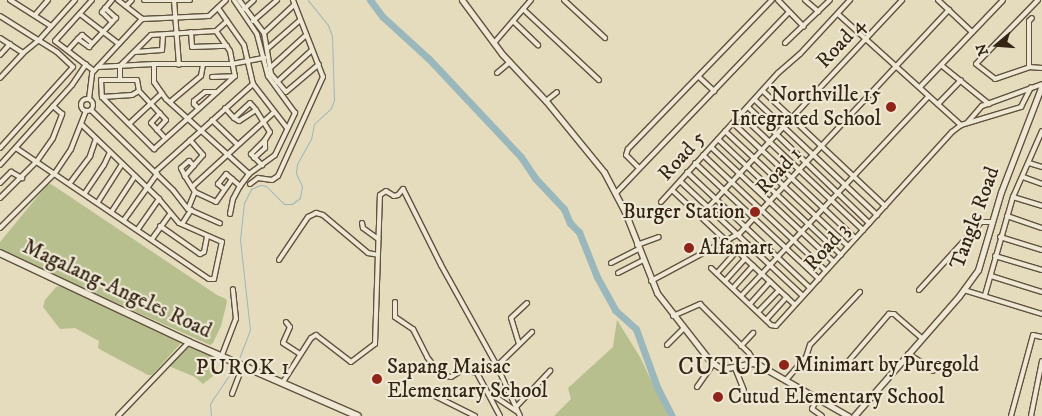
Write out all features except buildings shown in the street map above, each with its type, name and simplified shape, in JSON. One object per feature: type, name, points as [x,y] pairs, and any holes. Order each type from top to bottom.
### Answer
[{"type":"main road","name":"Magalang-Angeles Road","points":[[0,254],[189,342],[358,416]]},
{"type":"street","points":[[10,0],[51,26]]},
{"type":"street","points":[[18,4],[22,0]]},
{"type":"street","points":[[35,15],[48,0]]},
{"type":"street","points":[[0,78],[23,53],[39,40],[74,0]]},
{"type":"street","points":[[92,0],[55,41],[94,71]]},
{"type":"street","points":[[68,50],[82,35],[92,43],[116,18],[105,8],[112,0]]},
{"type":"street","points":[[118,0],[142,19],[209,16],[226,0]]},
{"type":"street","points":[[126,6],[132,0]]},
{"type":"street","points":[[144,0],[190,0]]},
{"type":"street","points":[[230,214],[232,200],[240,186],[249,174],[275,155],[295,112],[268,76],[257,34],[234,0]]},
{"type":"street","points":[[239,0],[253,21],[264,33],[271,74],[287,93],[319,64]]},
{"type":"street","points":[[244,9],[254,0]]},
{"type":"street","points":[[253,21],[277,0]]},
{"type":"street","points":[[250,184],[258,178],[272,180],[278,176],[323,77],[299,21],[293,0]]},
{"type":"street","points":[[462,0],[494,43],[546,101],[598,164],[616,192],[651,281],[683,329],[713,364],[720,369],[756,364]]},
{"type":"street","points":[[494,43],[531,0]]},
{"type":"street","points":[[564,0],[605,38]]},
{"type":"street","points":[[639,168],[626,155],[626,152],[678,95],[699,77],[709,64],[772,0]]},
{"type":"street","points":[[778,0],[804,27]]},
{"type":"street","points":[[805,0],[819,12]]},
{"type":"street","name":"Road 5","points":[[661,202],[686,172],[850,0]]},
{"type":"street","name":"Road 4","points":[[700,216],[902,0]]},
{"type":"street","points":[[938,0],[972,32]]},
{"type":"street","points":[[920,87],[1003,0]]},
{"type":"street","points":[[1038,0],[976,64],[995,79],[1029,67],[1042,68]]},
{"type":"street","points":[[175,1],[179,65]]},
{"type":"street","points":[[785,43],[804,27],[828,1]]},
{"type":"street","points":[[264,33],[294,5]]},
{"type":"street","points":[[218,8],[244,45],[254,84],[287,128]]},
{"type":"street","points":[[523,9],[599,80]]},
{"type":"street","name":"Road 1","points":[[651,281],[737,235],[746,228],[949,10]]},
{"type":"street","points":[[616,192],[789,12]]},
{"type":"street","points":[[80,14],[119,44]]},
{"type":"street","points":[[838,14],[961,125],[1021,107],[1031,87]]},
{"type":"street","points":[[0,16],[39,40],[73,67],[0,148]]},
{"type":"street","points":[[1029,67],[1029,21],[1032,18]]},
{"type":"street","points":[[0,227],[55,173],[71,149],[88,110],[93,104],[89,98],[90,76],[142,19]]},
{"type":"street","points":[[120,78],[120,66],[150,35],[216,31],[227,21]]},
{"type":"street","points":[[267,50],[299,21]]},
{"type":"street","points":[[513,21],[538,45]]},
{"type":"street","points":[[216,31],[227,46],[235,76]]},
{"type":"street","points":[[190,32],[192,47],[227,46]]},
{"type":"street","points":[[135,52],[162,50],[163,35]]},
{"type":"street","points":[[270,68],[306,36]]},
{"type":"street","points":[[0,38],[23,53]]},
{"type":"street","points":[[0,55],[10,44]]},
{"type":"street","points":[[277,82],[312,50]]},
{"type":"street","points":[[98,67],[154,64],[232,64],[264,58]]},
{"type":"street","points":[[497,73],[510,62]]},
{"type":"street","points":[[0,165],[53,106],[86,64]]},
{"type":"street","points":[[154,64],[154,82],[162,94],[200,131],[249,174]]},
{"type":"street","points":[[941,64],[989,104]]},
{"type":"street","points":[[170,102],[201,76],[203,65]]},
{"type":"street","points":[[212,77],[235,76]]},
{"type":"street","points":[[157,130],[166,121],[139,92],[137,80],[120,78],[101,80],[102,97],[154,149],[186,118],[235,76]]},
{"type":"street","points":[[699,77],[714,91]]},
{"type":"street","points":[[938,104],[960,80]]},
{"type":"street","points":[[124,220],[156,173],[225,108],[254,84]]},
{"type":"street","points":[[967,124],[977,110],[1042,84]]},
{"type":"street","name":"Tangle Road","points":[[854,416],[964,290],[978,270],[992,222],[1042,84]]},
{"type":"street","points":[[763,91],[885,206]]},
{"type":"street","points":[[102,97],[132,95],[139,92]]},
{"type":"street","points":[[198,108],[194,101],[205,92],[217,92]]},
{"type":"street","points":[[546,101],[557,92]]},
{"type":"street","points":[[129,124],[162,94]]},
{"type":"street","points":[[741,296],[825,209],[929,96]]},
{"type":"street","points":[[89,98],[83,99],[80,104],[82,109],[88,110],[156,173],[190,209],[220,223]]},
{"type":"street","points":[[755,100],[877,215]]},
{"type":"street","points":[[234,118],[250,103],[270,132],[265,140],[265,148],[254,158],[262,166]]},
{"type":"street","points":[[0,198],[22,178],[53,138],[62,114],[53,106]]},
{"type":"street","points":[[748,107],[869,223]]},
{"type":"street","points":[[225,108],[239,121],[256,110]]},
{"type":"street","points":[[192,187],[274,112]]},
{"type":"street","points":[[160,113],[151,123],[165,138]]},
{"type":"street","points":[[741,115],[863,230]]},
{"type":"street","points":[[212,120],[238,144]]},
{"type":"street","points":[[733,122],[855,238]]},
{"type":"street","points":[[16,148],[212,280],[214,279],[222,242],[207,237],[182,224],[170,214],[159,199],[82,125]]},
{"type":"street","name":"Road 3","points":[[766,320],[772,326],[776,326],[936,148],[961,125]]},
{"type":"street","points":[[725,131],[848,246]]},
{"type":"street","points":[[985,295],[1000,237],[1013,197],[1042,131]]},
{"type":"street","points":[[70,183],[90,156],[96,139]]},
{"type":"street","points":[[718,139],[841,255]]},
{"type":"street","points":[[185,176],[203,155],[190,140]]},
{"type":"street","points":[[1036,145],[1042,146]]},
{"type":"street","points":[[711,147],[834,262]]},
{"type":"street","points":[[85,193],[104,166],[110,152]]},
{"type":"street","points":[[703,155],[826,271]]},
{"type":"street","points":[[194,166],[190,162],[181,168],[195,192],[216,202],[232,179]]},
{"type":"street","points":[[695,163],[819,279]]},
{"type":"street","points":[[1029,163],[1042,167]]},
{"type":"street","points":[[98,202],[122,164]]},
{"type":"street","points":[[0,183],[11,172],[22,178]]},
{"type":"street","points":[[686,172],[810,288]]},
{"type":"street","points":[[224,189],[218,184],[226,174],[240,186]]},
{"type":"street","points":[[112,211],[135,176]]},
{"type":"street","points":[[1023,177],[1042,184]]},
{"type":"street","points":[[680,181],[803,296]]},
{"type":"street","points":[[283,382],[311,338],[316,336],[352,362],[375,344],[380,195],[386,191],[394,196],[404,189],[441,265],[497,366],[518,412]]},
{"type":"street","points":[[0,190],[4,194]]},
{"type":"street","points":[[672,190],[795,305]]},
{"type":"street","points":[[182,224],[190,209],[195,192]]},
{"type":"street","points":[[1013,197],[1042,206]]},
{"type":"street","points":[[138,229],[159,199]]},
{"type":"street","points":[[279,260],[308,217],[316,212],[323,215],[368,253],[378,255]]},
{"type":"street","points":[[152,239],[170,214]]},
{"type":"street","points":[[1007,216],[1042,228]]},
{"type":"street","points":[[919,290],[981,222],[992,222]]},
{"type":"street","points":[[362,223],[363,228],[378,239]]},
{"type":"street","points":[[160,226],[200,254],[204,252],[207,237]]},
{"type":"street","points":[[1000,237],[1042,250]]},
{"type":"street","points":[[611,263],[638,247],[659,238]]},
{"type":"street","points":[[716,273],[737,251]]},
{"type":"street","points":[[996,256],[1042,270]]},
{"type":"street","points":[[725,281],[745,259]]},
{"type":"street","points":[[618,272],[643,260]]},
{"type":"street","points":[[733,288],[753,266]]},
{"type":"street","points":[[712,268],[766,320],[787,297]]},
{"type":"street","points":[[991,276],[1042,292]]},
{"type":"street","points":[[750,304],[770,282]]},
{"type":"street","points":[[222,355],[236,319],[233,289]]},
{"type":"street","points":[[758,312],[779,290]]},
{"type":"street","points":[[964,290],[1042,314]]},
{"type":"street","points":[[786,380],[806,357],[810,345],[860,292]]},
{"type":"street","points":[[395,302],[394,317],[413,329],[427,357],[441,375],[451,377],[462,370],[471,370],[477,373],[500,416]]},
{"type":"street","points":[[519,344],[511,318],[527,303]]},
{"type":"street","points":[[673,316],[700,304],[756,364],[848,416]]},
{"type":"street","points":[[847,363],[889,314],[894,314],[922,338]]},
{"type":"street","points":[[720,326],[724,321]]},
{"type":"street","points":[[286,322],[290,327],[283,342],[300,354]]},
{"type":"street","points":[[667,344],[683,329]]},
{"type":"street","points":[[497,366],[532,332]]},
{"type":"street","points":[[741,346],[753,333]]},
{"type":"street","points":[[1011,416],[1032,335],[1042,337]]},
{"type":"street","points":[[118,416],[189,342]]},
{"type":"street","points":[[908,354],[933,371]]},
{"type":"street","points":[[1031,416],[1042,361]]},
{"type":"street","points":[[232,394],[242,364]]},
{"type":"street","points":[[697,387],[713,364]]},
{"type":"street","points":[[735,368],[744,390]]},
{"type":"street","points":[[518,412],[550,371]]},
{"type":"street","points":[[489,394],[508,389]]},
{"type":"street","points":[[425,391],[475,416]]},
{"type":"street","points":[[489,394],[518,412]]},
{"type":"street","points":[[818,398],[812,409],[822,416]]},
{"type":"green space","points":[[51,184],[217,295],[226,299],[227,302],[221,326],[213,343],[210,345],[0,251],[0,242],[47,185]]},
{"type":"green space","points":[[60,286],[181,343],[152,375],[148,375],[101,350],[98,348],[99,341],[75,328],[60,329],[43,307],[45,300],[56,287]]},
{"type":"green space","points":[[617,320],[640,357],[668,416],[554,416],[571,399],[568,388],[613,347]]},
{"type":"green space","points":[[189,345],[210,353],[216,365],[217,373],[203,384],[195,377],[170,365]]},
{"type":"waterway","points":[[238,361],[250,330],[240,240],[244,203],[251,189],[260,185],[266,186],[284,204],[292,204],[300,198],[302,186],[296,173],[297,164],[311,139],[314,124],[331,108],[334,100],[332,36],[328,25],[308,0]]},
{"type":"waterway","points":[[370,0],[383,17],[429,59],[521,157],[535,178],[564,209],[570,223],[579,232],[597,277],[615,310],[636,329],[657,387],[672,416]]},
{"type":"waterway","points":[[211,416],[210,404],[236,365]]},
{"type":"place","name":"Northville 15 Integrated School","points":[[891,107]]},
{"type":"place","name":"Burger Station","points":[[755,212]]},
{"type":"place","name":"Alfamart","points":[[689,248]]},
{"type":"place","name":"Minimart by Puregold","points":[[784,365]]},
{"type":"place","name":"Sapang Maisac Elementary School","points":[[377,379]]},
{"type":"place","name":"Cutud Elementary School","points":[[718,397]]},
{"type":"district","name":"PUROK 1","points":[[243,368]]},
{"type":"district","name":"CUTUD","points":[[725,368]]}]
